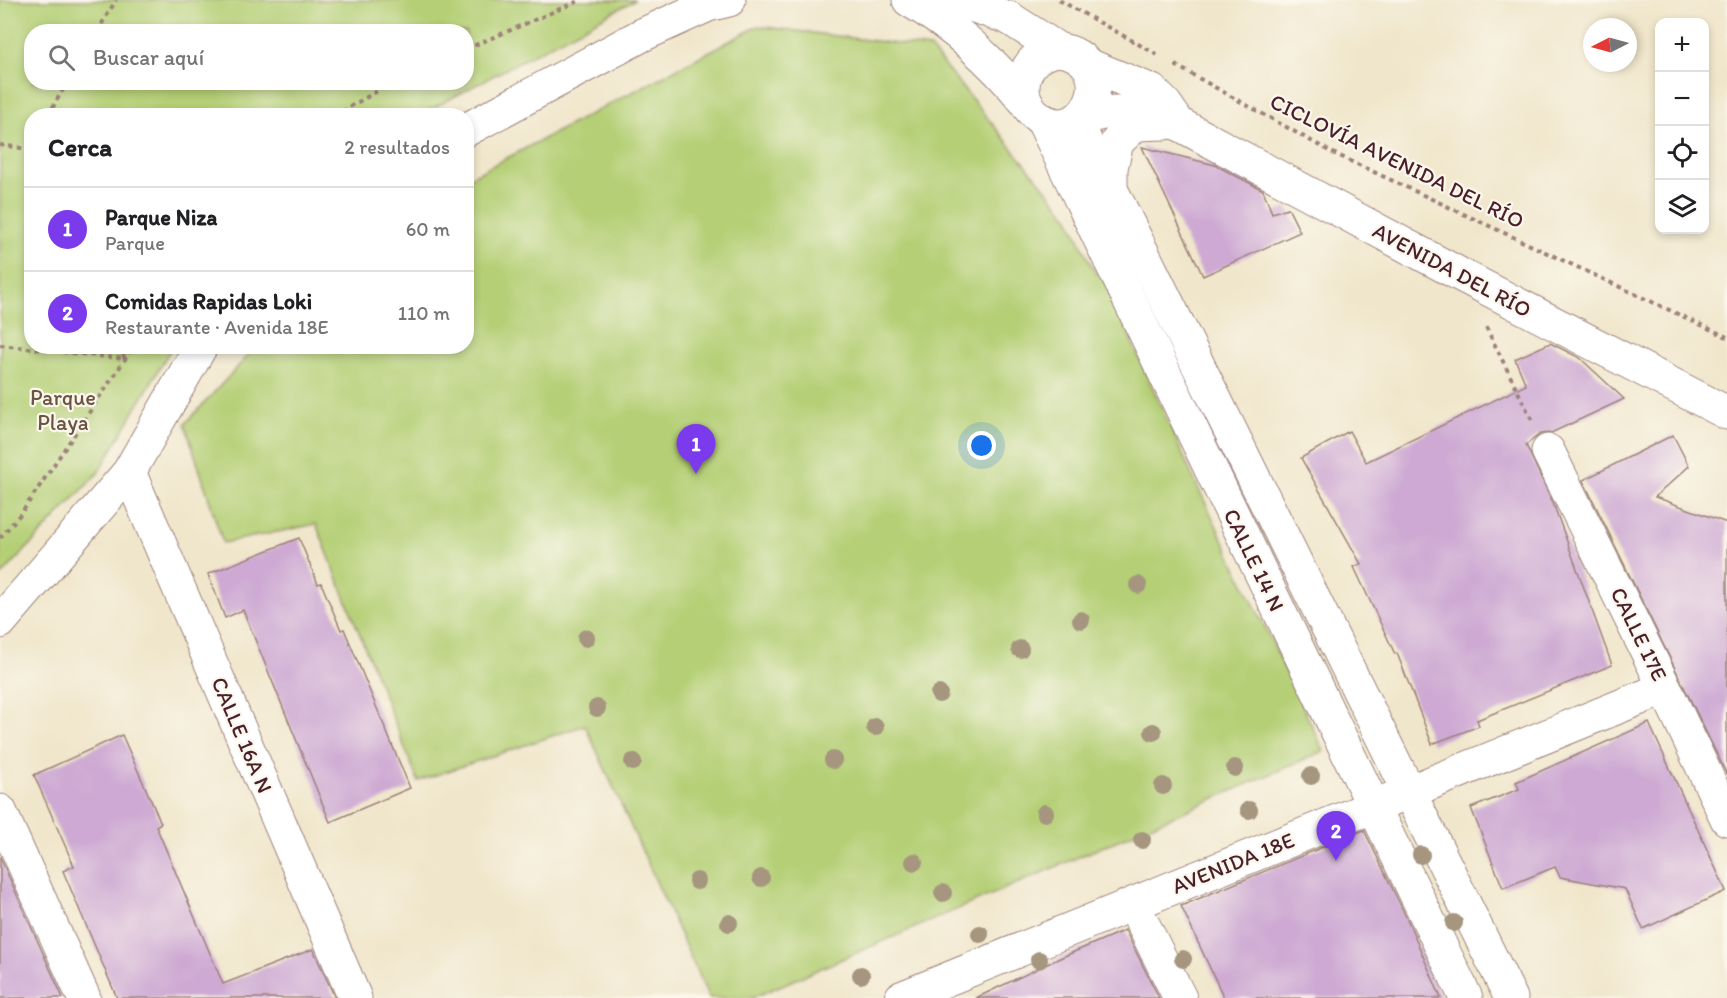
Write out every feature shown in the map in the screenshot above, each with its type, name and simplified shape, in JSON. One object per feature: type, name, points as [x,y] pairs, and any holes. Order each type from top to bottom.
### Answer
[{"type":"street","points":[[474,126],[642,35],[708,5],[729,0]]},
{"type":"street","points":[[909,0],[938,18],[995,66],[1035,112],[1052,124],[1065,125],[1096,113],[1109,111],[1154,115],[1179,124]]},
{"type":"street","points":[[956,0],[1009,18],[1059,50],[1080,56],[1093,75],[1093,99],[1077,121]]},
{"type":"street","points":[[1035,112],[1022,84],[1025,72],[1041,55],[1059,50]]},
{"type":"street","points":[[1088,65],[1152,91],[1165,104],[1179,124]]},
{"type":"street","name":"CALLE 14 N","points":[[1035,112],[1466,998]]},
{"type":"street","name":"CALLE 14 N","points":[[1077,121],[1411,791],[1511,998]]},
{"type":"street","points":[[1111,189],[1113,155],[1117,142],[1126,133],[1136,124],[1179,124]]},
{"type":"street","name":"AVENIDA DEL RÍO","points":[[1179,124],[1461,275],[1727,413]]},
{"type":"street","points":[[0,622],[129,472],[196,354]]},
{"type":"street","name":"CALLE 17E","points":[[1548,451],[1727,819]]},
{"type":"street","name":"CALLE 16A N","points":[[129,472],[355,998]]},
{"type":"street","name":"AVENIDA 18E","points":[[913,996],[1665,688]]},
{"type":"street","points":[[0,811],[84,998]]},
{"type":"street","points":[[1133,904],[1180,998]]},
{"type":"path","points":[[102,24],[116,0]]},
{"type":"path","points":[[474,46],[581,0]]},
{"type":"path","name":"CICLOVÍA AVENIDA DEL RÍO","points":[[1059,0],[1331,152],[1727,337]]},
{"type":"path","points":[[53,108],[63,90]]},
{"type":"path","points":[[348,108],[379,90]]},
{"type":"path","points":[[0,145],[24,146]]},
{"type":"path","points":[[1461,275],[1548,451]]},
{"type":"path","points":[[0,345],[24,348]]},
{"type":"path","points":[[80,354],[125,359]]},
{"type":"path","points":[[123,354],[125,359]]},
{"type":"path","points":[[0,538],[22,512],[128,354]]},
{"type":"green space","name":"Parque Playa","points":[[0,0],[635,0],[474,86],[474,24],[24,24],[24,90],[467,90],[433,108],[24,108],[24,354],[168,354],[98,473],[0,577]]},
{"type":"green space","points":[[758,26],[930,48],[1068,216],[1096,274],[1100,272],[1193,477],[1324,751],[752,998],[709,998],[585,725],[418,781],[316,524],[223,543],[185,424],[250,354],[474,354],[474,175]]},
{"type":"building","points":[[1142,147],[1215,165],[1263,190],[1272,213],[1288,208],[1300,232],[1203,276]]},
{"type":"building","points":[[1550,343],[1580,358],[1624,399],[1551,433],[1540,434],[1526,445],[1553,503],[1612,665],[1477,720],[1479,726],[1432,744],[1397,653],[1395,654],[1354,567],[1361,564],[1301,458],[1349,431],[1366,462],[1526,385],[1515,359]]},
{"type":"building","points":[[1673,435],[1689,466],[1655,497],[1727,523],[1727,775],[1583,480]]},
{"type":"building","points":[[299,538],[318,584],[321,583],[341,630],[344,629],[410,788],[330,822],[243,610],[225,618],[208,574]]},
{"type":"building","points":[[1649,723],[1726,891],[1643,929],[1625,889],[1560,877],[1555,867],[1503,888],[1471,808],[1519,789],[1516,782]]},
{"type":"building","points":[[122,735],[161,823],[156,826],[223,984],[313,949],[335,998],[117,998],[63,871],[74,866],[34,775]]},
{"type":"building","points":[[1364,830],[1408,921],[1441,998],[1224,998],[1181,906]]},
{"type":"building","points":[[0,857],[63,998],[0,998]]},
{"type":"building","points":[[1125,930],[1159,998],[976,998],[1060,958]]},
{"type":"place","name":"Parque Niza","points":[[696,474]]},
{"type":"place","name":"Comidas Rapidas Loki","points":[[1336,861]]}]
